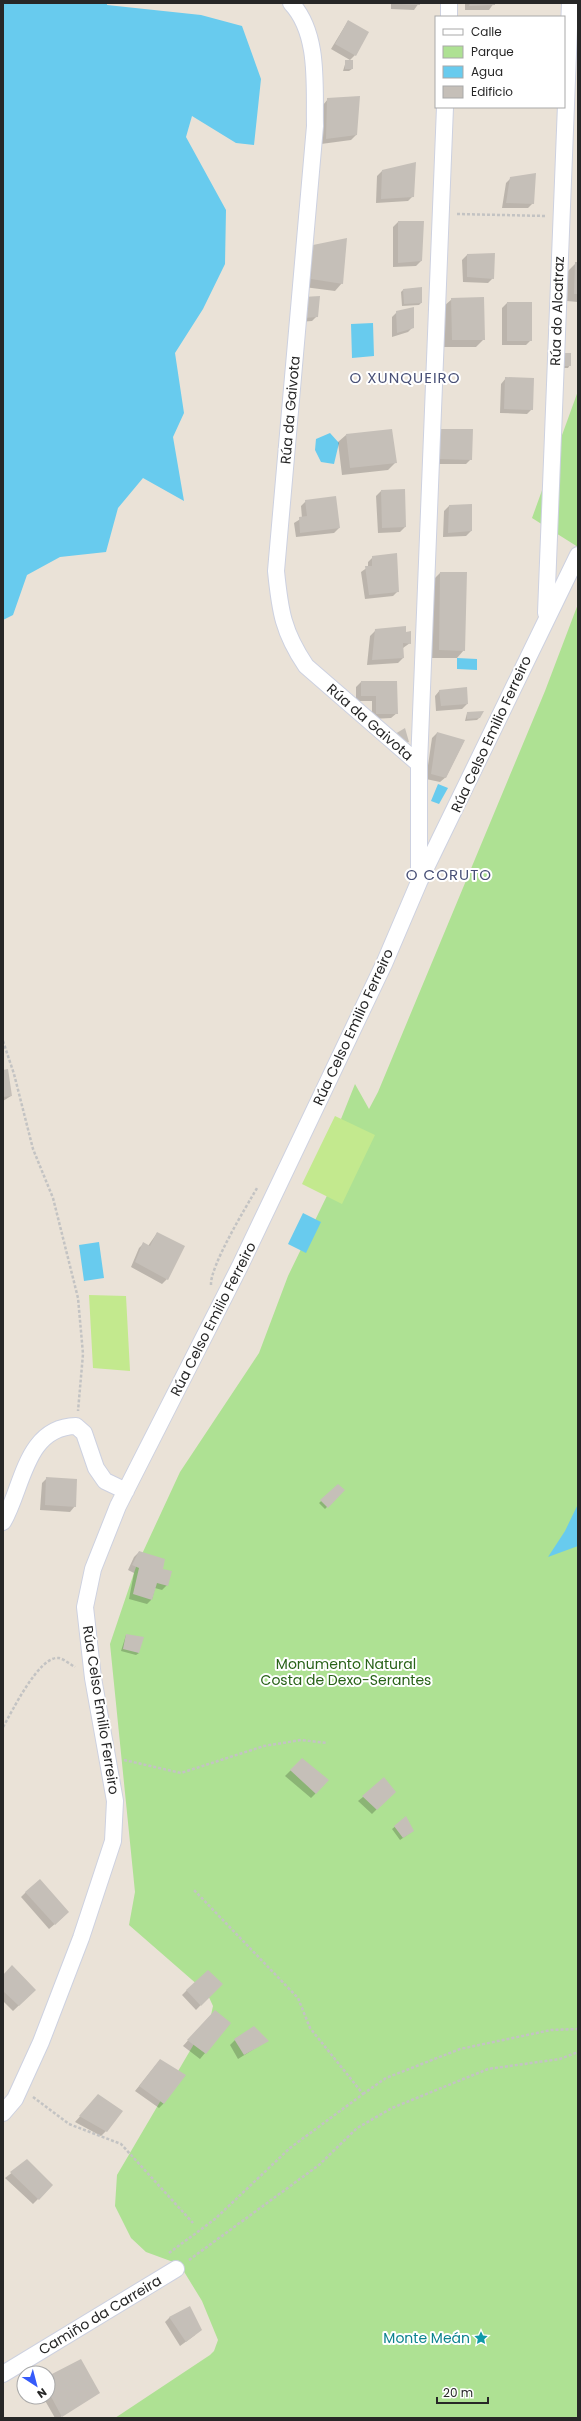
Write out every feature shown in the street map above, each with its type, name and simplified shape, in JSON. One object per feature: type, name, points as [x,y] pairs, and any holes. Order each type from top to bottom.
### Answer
[{"type":"street","name":"Rúa da Gaivota","points":[[291,3],[296,8],[310,39],[314,80],[315,126],[276,571],[280,614],[297,652],[306,666],[419,764]]},
{"type":"street","points":[[449,3],[449,16]]},
{"type":"street","name":"Rúa do Alcatraz","points":[[546,619],[560,216],[570,3]]},
{"type":"street","name":"Rúa da Gaivota","points":[[419,882],[419,764],[445,108]]},
{"type":"street","name":"Rúa Celso Emilio Ferreiro","points":[[3,2113],[15,2099],[41,2042],[81,1938],[113,1841],[115,1801],[93,1678],[85,1607],[93,1569],[126,1490],[240,1266],[384,964],[419,882],[578,555]]},
{"type":"street","points":[[3,1522],[9,1511],[26,1462],[36,1445],[47,1435],[65,1426],[76,1426],[84,1433],[96,1468],[106,1481],[126,1490]]},
{"type":"street","name":"Camiño da Carreira","points":[[3,2374],[176,2269]]},
{"type":"path","points":[[441,214],[560,216]]},
{"type":"path","points":[[3,1041],[14,1074],[33,1149],[53,1198],[78,1298],[83,1354],[76,1426]]},
{"type":"path","points":[[3,1727],[36,1672],[47,1660],[59,1658],[93,1678]]},
{"type":"path","points":[[107,1762],[125,1760],[181,1773],[264,1746],[301,1740],[327,1743]]},
{"type":"path","points":[[193,1889],[298,1998],[310,2028],[363,2094]]},
{"type":"path","points":[[166,2255],[215,2219],[290,2148],[386,2078],[460,2050],[550,2030],[578,2029]]},
{"type":"path","points":[[176,2269],[319,2165],[357,2128],[392,2108],[488,2069],[560,2059],[578,2052]]},
{"type":"path","points":[[20,2088],[69,2124],[121,2144],[193,2223]]},
{"type":"green space","points":[[578,391],[578,547],[532,518]]},
{"type":"green space","name":"Monumento Natural Costa de Dexo-Serantes","points":[[578,604],[578,2418],[115,2418],[210,2355],[214,2351],[218,2340],[202,2301],[183,2270],[176,2263],[146,2252],[131,2238],[115,2206],[117,2175],[211,2015],[213,2006],[207,1993],[129,1925],[135,1892],[110,1644],[136,1567],[180,1472],[259,1353],[288,1276],[354,1140],[341,1119],[355,1084],[369,1109],[378,1092],[545,691]]},
{"type":"green space","points":[[335,1116],[375,1135],[342,1204],[302,1184]]},
{"type":"green space","points":[[89,1295],[126,1296],[130,1371],[93,1368]]},
{"type":"water","points":[[3,3],[107,3],[107,5],[201,15],[242,26],[261,79],[254,145],[236,143],[192,116],[186,137],[226,210],[225,264],[203,309],[175,353],[184,413],[173,437],[184,501],[143,478],[118,508],[106,552],[60,557],[27,575],[13,615],[3,620]]},
{"type":"water","points":[[373,323],[374,356],[352,358],[351,324]]},
{"type":"water","points":[[330,433],[339,443],[334,464],[321,462],[315,450],[316,439]]},
{"type":"water","points":[[457,658],[477,659],[477,670],[457,669]]},
{"type":"water","points":[[438,784],[448,788],[439,804],[431,801]]},
{"type":"water","points":[[303,1213],[321,1222],[306,1253],[288,1244]]},
{"type":"water","points":[[99,1242],[104,1278],[84,1281],[79,1245]]},
{"type":"water","points":[[578,1504],[578,1546],[548,1557],[565,1531]]},
{"type":"building","points":[[420,3],[420,5],[394,4]]},
{"type":"building","points":[[470,3],[495,3],[495,5],[469,6]]},
{"type":"building","points":[[348,20],[369,32],[356,56],[335,44]]},
{"type":"building","points":[[345,60],[353,60],[353,69],[345,69]]},
{"type":"building","points":[[360,96],[357,135],[326,139],[327,98]]},
{"type":"building","points":[[416,162],[414,197],[381,199],[382,170]]},
{"type":"building","points":[[536,173],[534,204],[506,203],[510,177]]},
{"type":"building","points":[[398,221],[424,221],[422,261],[398,263]]},
{"type":"building","points":[[347,238],[343,284],[311,279],[313,245]]},
{"type":"building","points":[[495,253],[494,279],[467,277],[467,254]]},
{"type":"building","points":[[575,262],[578,262],[578,294],[574,294]]},
{"type":"building","points":[[422,287],[422,303],[404,304],[403,289]]},
{"type":"building","points":[[320,296],[318,317],[303,318],[303,297]]},
{"type":"building","points":[[484,297],[485,340],[452,340],[451,298]]},
{"type":"building","points":[[507,302],[532,302],[532,341],[507,341]]},
{"type":"building","points":[[414,307],[414,328],[397,333],[396,311]]},
{"type":"building","points":[[564,353],[571,353],[571,366],[564,366]]},
{"type":"building","points":[[505,377],[534,378],[533,410],[504,409]]},
{"type":"building","points":[[392,429],[397,463],[350,468],[346,434]]},
{"type":"building","points":[[440,429],[473,429],[472,460],[439,459]]},
{"type":"building","points":[[405,489],[406,527],[382,528],[381,490]]},
{"type":"building","points":[[336,496],[340,528],[300,533],[299,517],[307,516],[305,500]]},
{"type":"building","points":[[472,504],[472,531],[448,533],[449,505]]},
{"type":"building","points":[[397,553],[399,592],[369,595],[365,566],[372,566],[372,556]]},
{"type":"building","points":[[440,572],[467,572],[465,651],[439,650]]},
{"type":"building","points":[[406,626],[406,632],[411,631],[411,644],[403,643],[404,658],[372,660],[375,629]]},
{"type":"building","points":[[361,681],[397,681],[398,714],[376,714],[376,696],[361,696]]},
{"type":"building","points":[[467,687],[468,704],[441,706],[439,690]]},
{"type":"building","points":[[484,711],[480,718],[467,719],[467,712]]},
{"type":"building","points":[[405,728],[409,742],[405,743],[395,734]]},
{"type":"building","points":[[437,732],[465,740],[446,778],[431,774]]},
{"type":"building","points":[[8,1069],[12,1096],[3,1097],[3,1070]]},
{"type":"building","points":[[157,1232],[185,1246],[168,1280],[135,1262],[143,1242],[150,1246]]},
{"type":"building","points":[[46,1477],[77,1479],[76,1507],[45,1505]]},
{"type":"building","points":[[338,1484],[345,1490],[328,1508],[320,1500]]},
{"type":"building","points":[[139,1551],[165,1559],[163,1569],[172,1571],[168,1586],[157,1583],[152,1600],[133,1594],[139,1568],[132,1565]]},
{"type":"building","points":[[126,1634],[144,1637],[139,1653],[123,1649]]},
{"type":"building","points":[[302,1758],[329,1780],[316,1794],[290,1770]]},
{"type":"building","points":[[384,1777],[396,1792],[377,1810],[362,1796]]},
{"type":"building","points":[[406,1816],[414,1831],[403,1838],[394,1826]]},
{"type":"building","points":[[40,1879],[69,1912],[55,1925],[25,1892]]},
{"type":"building","points":[[12,1965],[36,1990],[19,2006],[3,1991],[3,1975]]},
{"type":"building","points":[[208,1970],[223,1984],[201,2006],[186,1990]]},
{"type":"building","points":[[215,2010],[231,2023],[206,2054],[187,2040]]},
{"type":"building","points":[[254,2026],[269,2041],[244,2055],[234,2039]]},
{"type":"building","points":[[160,2059],[186,2075],[164,2104],[139,2086]]},
{"type":"building","points":[[98,2094],[123,2111],[107,2132],[79,2116]]},
{"type":"building","points":[[27,2159],[53,2185],[39,2200],[10,2172]]},
{"type":"building","points":[[190,2306],[202,2330],[186,2342],[169,2317]]},
{"type":"building","points":[[81,2359],[100,2393],[62,2417],[56,2405],[56,2372]]},
{"type":"place","name":"Monte Meán","points":[[481,2338]]},
{"type":"district","name":"O XUNQUEIRO","points":[[405,377]]},
{"type":"district","name":"O CORUTO","points":[[449,874]]}]
